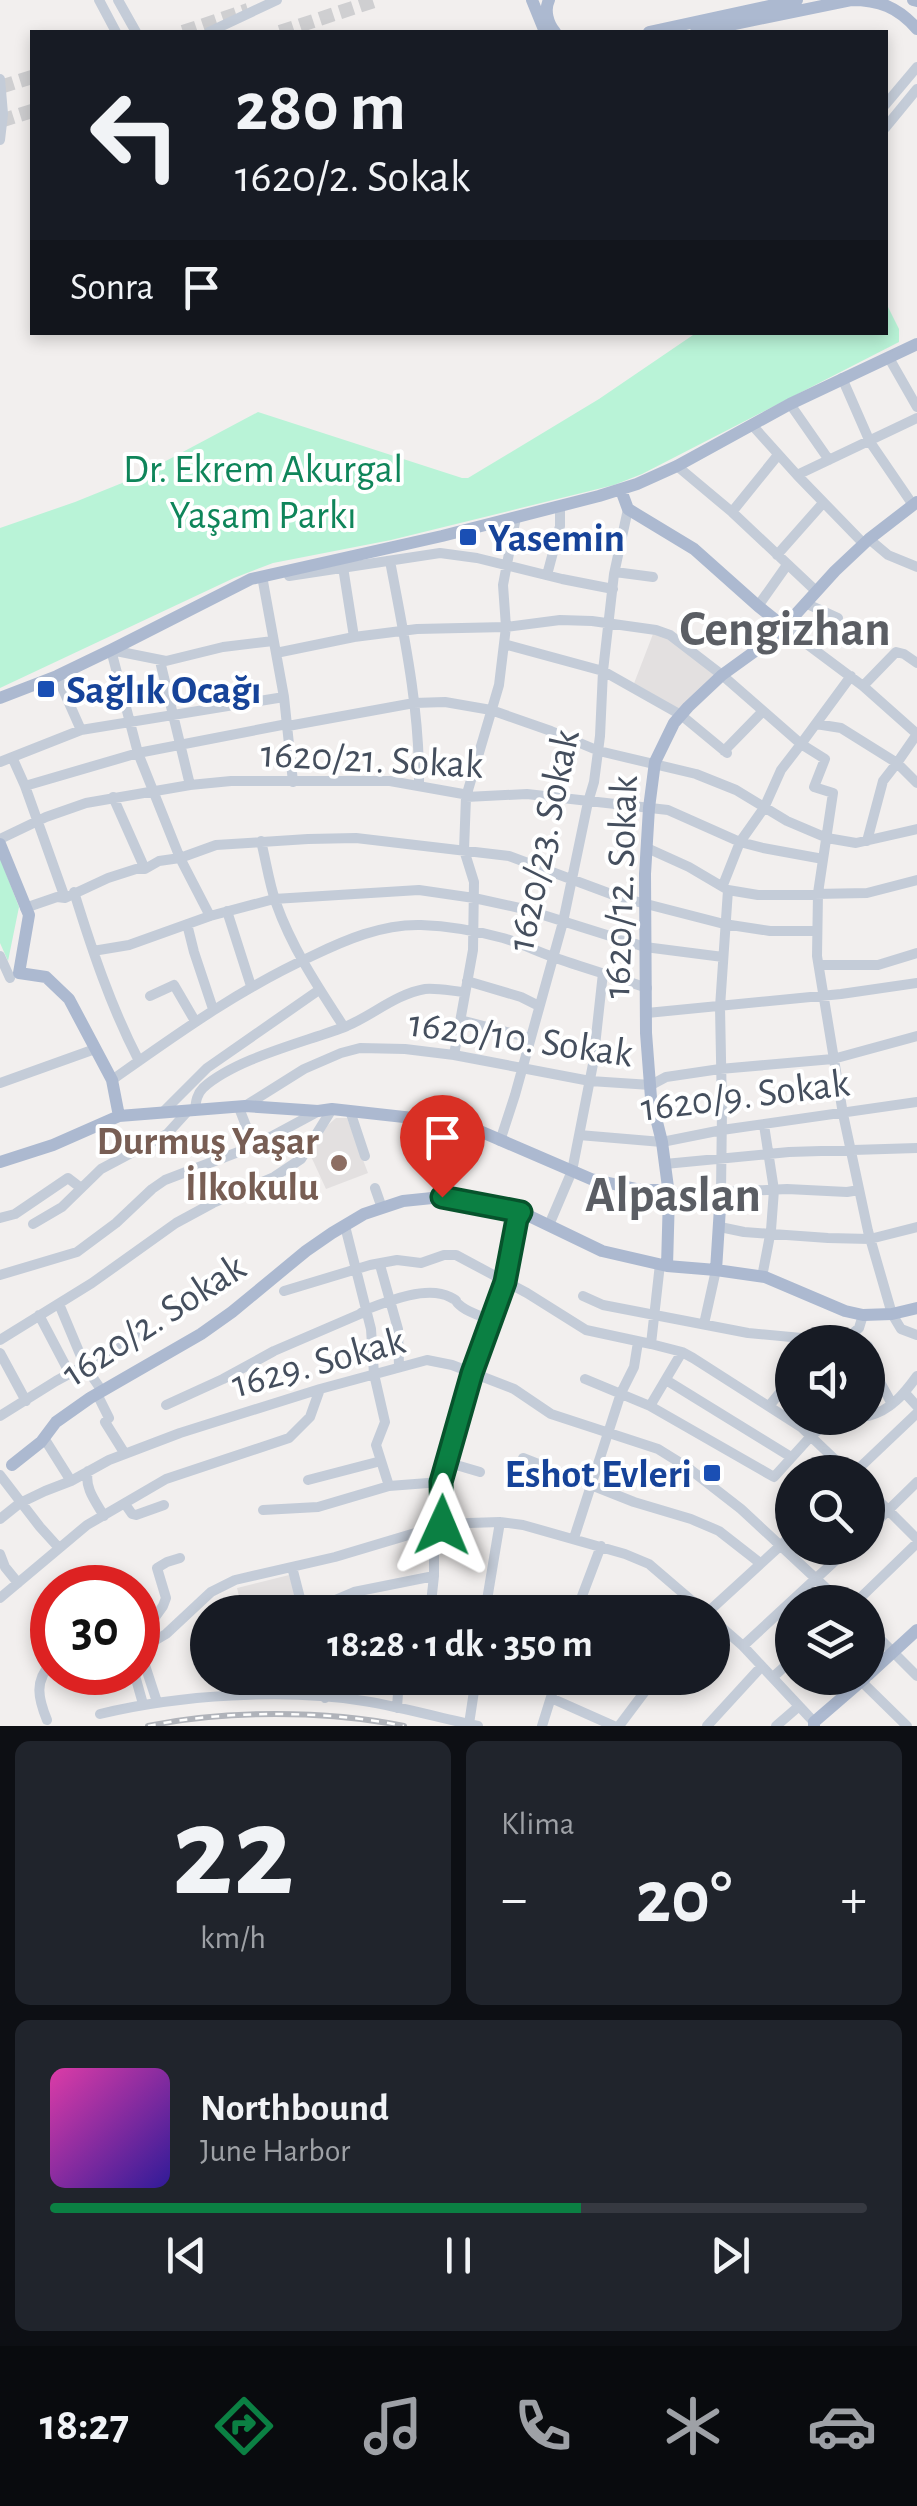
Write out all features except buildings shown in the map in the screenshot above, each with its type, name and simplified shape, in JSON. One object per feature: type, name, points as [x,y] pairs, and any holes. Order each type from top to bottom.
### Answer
[{"type":"main road","points":[[532,0],[543,30]]},
{"type":"main road","points":[[549,0],[546,10],[554,30]]},
{"type":"main road","points":[[658,30],[797,0]]},
{"type":"main road","points":[[706,30],[851,0],[885,4],[899,11],[917,29]]},
{"type":"main road","points":[[0,698],[57,676],[236,586],[620,490],[677,466],[790,404],[917,344]]},
{"type":"main road","points":[[620,490],[628,509],[694,549],[784,627]]},
{"type":"main road","name":"1620/12. Sokak","points":[[664,1265],[669,1195],[651,1086],[646,1012],[646,848],[655,762],[681,715],[722,675],[767,644],[867,542],[915,503]]},
{"type":"main road","points":[[0,842],[28,915],[9,979],[46,977],[69,1000],[112,1080],[119,1116]]},
{"type":"main road","points":[[0,1162],[53,1145],[119,1116],[163,1112],[242,1107],[350,1111],[449,1122],[468,1126],[602,1182],[669,1195],[721,1192],[716,1270]]},
{"type":"main road","name":"1620/2. Sokak","points":[[12,1465],[44,1438],[56,1422],[99,1392],[202,1334],[306,1251],[364,1214],[403,1202],[442,1197],[521,1212],[602,1251],[664,1265],[762,1277],[845,1311],[861,1322]]},
{"type":"main road","points":[[861,1322],[917,1308]]},
{"type":"main road","points":[[885,1660],[917,1630]]},
{"type":"main road","points":[[820,1722],[847,1695]]},
{"type":"street","points":[[98,0],[115,30]]},
{"type":"street","points":[[118,0],[135,30]]},
{"type":"street","points":[[213,30],[276,0]]},
{"type":"street","points":[[888,101],[917,67]]},
{"type":"street","points":[[0,79],[0,140]]},
{"type":"street","points":[[888,124],[917,89]]},
{"type":"street","points":[[888,358],[917,406]]},
{"type":"street","points":[[842,378],[870,442],[915,503]]},
{"type":"street","points":[[790,404],[829,460]]},
{"type":"street","points":[[797,476],[917,418]]},
{"type":"street","points":[[752,424],[823,503],[867,542],[917,568]]},
{"type":"street","points":[[732,512],[778,455]]},
{"type":"street","points":[[677,466],[816,591]]},
{"type":"street","points":[[777,555],[823,503]]},
{"type":"street","points":[[547,576],[560,526],[560,506]]},
{"type":"street","name":"1620/23. Sokak","points":[[500,1141],[563,922],[594,782],[614,572],[628,509]]},
{"type":"street","points":[[454,1055],[474,931],[474,882],[464,850],[466,797],[499,685],[506,628],[503,585],[516,517]]},
{"type":"street","points":[[293,782],[284,697],[263,578],[440,553],[613,589]]},
{"type":"street","points":[[390,560],[420,747],[419,785]]},
{"type":"street","points":[[758,606],[788,566]]},
{"type":"street","points":[[343,567],[354,638]]},
{"type":"street","points":[[614,572],[653,577]]},
{"type":"street","points":[[805,604],[838,618]]},
{"type":"street","points":[[210,916],[180,858],[138,754],[111,650],[166,662],[223,647],[274,647],[403,630],[506,628],[560,620],[609,623],[670,635],[801,744],[825,759],[814,787],[832,793],[816,932],[833,1059],[870,1238],[892,1314],[901,1330],[917,1335]]},
{"type":"street","points":[[784,627],[864,686],[917,734],[883,781],[866,841]]},
{"type":"street","points":[[504,644],[603,671],[681,715],[725,752],[763,711]]},
{"type":"street","points":[[864,686],[896,652],[917,663]]},
{"type":"street","points":[[160,661],[190,784]]},
{"type":"street","points":[[57,676],[81,730]]},
{"type":"street","points":[[851,676],[780,770],[764,808],[740,842],[725,887],[720,1158],[721,1192],[859,1190]]},
{"type":"street","points":[[0,762],[81,730],[284,697]]},
{"type":"street","points":[[25,786],[180,744],[414,703],[445,702],[491,710],[599,751],[696,774],[736,790],[787,821],[828,838],[856,843],[917,829]]},
{"type":"street","points":[[816,724],[841,728],[896,763],[917,783]]},
{"type":"street","points":[[12,758],[114,1010],[139,1061]]},
{"type":"street","name":"1620/21. Sokak","points":[[0,842],[38,820],[113,796],[231,781],[390,781],[466,797],[527,794],[668,810],[740,842],[823,859]]},
{"type":"street","points":[[113,796],[145,869]]},
{"type":"street","points":[[26,908],[216,845],[356,838],[508,856],[619,897],[724,924],[816,932]]},
{"type":"street","points":[[261,841],[274,899],[302,960],[344,1027]]},
{"type":"street","points":[[646,848],[725,887],[758,895],[868,892],[917,880]]},
{"type":"street","points":[[92,952],[129,945],[210,916],[274,899],[419,890],[524,909],[645,947],[723,957]]},
{"type":"street","points":[[227,911],[251,986]]},
{"type":"street","points":[[187,924],[213,1009]]},
{"type":"street","points":[[112,1080],[251,986],[359,935],[387,929],[418,925],[474,931],[647,988]]},
{"type":"street","points":[[819,965],[878,965],[917,953]]},
{"type":"street","points":[[0,956],[9,979]]},
{"type":"street","points":[[549,1224],[572,1171],[580,1135],[602,973]]},
{"type":"street","points":[[646,1012],[824,996],[917,983]]},
{"type":"street","points":[[150,996],[174,986],[195,1021]]},
{"type":"street","points":[[33,1224],[62,1207],[101,1169],[167,1134],[191,1111],[202,1089],[255,1059],[344,1027],[426,989],[466,986],[512,994],[540,1006]]},
{"type":"street","points":[[163,1112],[207,1068],[320,990]]},
{"type":"street","points":[[460,1020],[530,1038]]},
{"type":"street","name":"1620/10. Sokak","points":[[242,1107],[304,1069],[360,1048],[454,1055],[590,1081],[651,1086],[666,1078],[720,1068],[833,1059],[917,1036]]},
{"type":"street","points":[[0,1082],[96,1049]]},
{"type":"street","name":"1620/9. Sokak","points":[[580,1135],[662,1142],[917,1102]]},
{"type":"street","points":[[242,1107],[254,1146]]},
{"type":"street","points":[[0,1275],[77,1252],[165,1180],[254,1146],[325,1110]]},
{"type":"street","points":[[0,1340],[176,1224],[274,1177],[301,1159],[325,1110]]},
{"type":"street","points":[[350,1111],[365,1156]]},
{"type":"street","points":[[762,1277],[774,1190],[764,1124]]},
{"type":"street","points":[[665,1164],[769,1154],[917,1148]]},
{"type":"street","points":[[0,1218],[34,1203],[68,1178],[81,1188]]},
{"type":"street","points":[[375,1188],[382,1208]]},
{"type":"street","points":[[432,1595],[441,1482],[472,1373],[505,1282],[521,1212]]},
{"type":"street","points":[[345,1226],[371,1329],[374,1374],[384,1422],[376,1445],[390,1486]]},
{"type":"street","points":[[720,1227],[828,1238],[870,1238],[917,1227]]},
{"type":"street","points":[[284,1291],[397,1260],[421,1263],[456,1255],[586,1330],[682,1352],[769,1406],[833,1455]]},
{"type":"street","points":[[380,1265],[398,1330],[399,1367]]},
{"type":"street","points":[[574,1538],[621,1394],[645,1343],[664,1265]]},
{"type":"street","points":[[704,1324],[716,1270]]},
{"type":"street","points":[[166,1405],[274,1350],[365,1310],[420,1292],[454,1299],[460,1306],[491,1320]]},
{"type":"street","points":[[583,1296],[603,1305],[748,1334],[775,1334]]},
{"type":"street","points":[[59,1304],[99,1392],[109,1418],[105,1422],[125,1454]]},
{"type":"street","points":[[39,1315],[70,1374]]},
{"type":"street","points":[[0,1416],[137,1337]]},
{"type":"street","points":[[650,1406],[682,1352]]},
{"type":"street","points":[[0,1353],[26,1401]]},
{"type":"street","name":"1629. Sokak","points":[[0,1519],[20,1503],[88,1471],[199,1426],[426,1360],[514,1389],[552,1414],[658,1449],[687,1467],[775,1540]]},
{"type":"street","points":[[885,1408],[917,1376]]},
{"type":"street","points":[[584,1379],[650,1406],[775,1477]]},
{"type":"street","points":[[666,1380],[789,1455]]},
{"type":"street","points":[[0,1598],[87,1526],[166,1479],[289,1438],[310,1417],[320,1388]]},
{"type":"street","points":[[885,1392],[892,1404]]},
{"type":"street","points":[[870,1455],[917,1410],[905,1392]]},
{"type":"street","points":[[769,1406],[775,1399]]},
{"type":"street","points":[[792,1455],[812,1436]]},
{"type":"street","points":[[44,1438],[71,1481]]},
{"type":"street","points":[[522,1458],[719,1531],[760,1563]]},
{"type":"street","points":[[308,1480],[381,1461]]},
{"type":"street","points":[[446,1462],[480,1472]]},
{"type":"street","name":"1620/2. Sokak","points":[[0,1475],[12,1465]]},
{"type":"street","points":[[88,1471],[88,1488],[104,1516]]},
{"type":"street","points":[[0,1475],[59,1548]]},
{"type":"street","points":[[263,1510],[318,1507],[390,1486],[441,1482]]},
{"type":"street","points":[[885,1514],[917,1482]]},
{"type":"street","points":[[125,1504],[136,1515],[164,1505]]},
{"type":"street","points":[[873,1585],[917,1541],[885,1506]]},
{"type":"street","points":[[488,1595],[500,1522]]},
{"type":"street","points":[[160,1638],[211,1592],[235,1580],[438,1526],[523,1524],[574,1538],[649,1564],[686,1595]]},
{"type":"street","points":[[582,1595],[600,1546]]},
{"type":"street","points":[[725,1595],[775,1550]]},
{"type":"street","points":[[0,1554],[18,1583]]},
{"type":"street","points":[[160,1566],[180,1558]]},
{"type":"street","name":"1629. Sokak","points":[[802,1565],[823,1585]]},
{"type":"street","points":[[742,1646],[830,1565]]},
{"type":"street","points":[[292,1567],[299,1595]]},
{"type":"street","points":[[352,1595],[434,1576]]},
{"type":"street","points":[[160,1578],[166,1598],[160,1609]]},
{"type":"street","points":[[730,1635],[798,1706],[820,1722]]},
{"type":"street","points":[[885,1643],[917,1676]]},
{"type":"street","points":[[707,1726],[761,1667]]},
{"type":"street","points":[[38,1695],[47,1720]]},
{"type":"street","points":[[140,1695],[143,1704]]},
{"type":"street","points":[[155,1695],[157,1702]]},
{"type":"street","points":[[397,1708],[398,1695]]},
{"type":"street","points":[[100,1714],[157,1702],[254,1696],[325,1698],[362,1701],[474,1725],[475,1695]]},
{"type":"street","points":[[542,1726],[552,1695]]},
{"type":"street","points":[[551,1698],[617,1726],[641,1695]]},
{"type":"street","points":[[882,1695],[913,1725]]},
{"type":"street","points":[[776,1726],[798,1706]]},
{"type":"shaded area","points":[[653,634],[669,637],[716,677],[681,712],[633,686]]},
{"type":"shaded area","name":"Durmuş Yaşar İlkokulu","points":[[336,1118],[347,1118],[368,1173],[326,1189],[309,1152]]},
{"type":"shaded area","points":[[289,1575],[295,1595],[239,1595],[237,1588]]},
{"type":"green space","name":"Dr. Ekrem Akurgal Yaşam Parkı","points":[[888,307],[899,329],[899,342],[642,474],[614,485],[391,540],[273,563],[0,688],[0,528],[132,479],[258,412],[468,478],[599,399],[693,335],[888,335]]},
{"type":"green space","points":[[0,858],[19,907],[8,961],[0,943]]},
{"type":"tunnel","points":[[286,30],[377,0]]},
{"type":"tunnel","points":[[189,30],[248,10]]},
{"type":"tunnel","points":[[0,87],[30,78]]},
{"type":"tunnel","points":[[0,121],[30,112]]},
{"type":"railway","points":[[148,1726],[210,1717],[276,1714],[342,1717],[404,1726]]},
{"type":"place","name":"Yasemin","points":[[468,537]]},
{"type":"place","name":"Sağlık Ocağı","points":[[46,689]]},
{"type":"place","name":"Durmuş Yaşar İlkokulu","points":[[339,1163]]},
{"type":"place","name":"Eshot Evleri","points":[[712,1473]]},
{"type":"district","name":"Cengizhan","points":[[785,627]]},
{"type":"district","name":"Alpaslan","points":[[673,1193]]},
{"type":"route","points":[[442,1197],[521,1212],[505,1282],[472,1373],[441,1482],[442,1525]]}]
